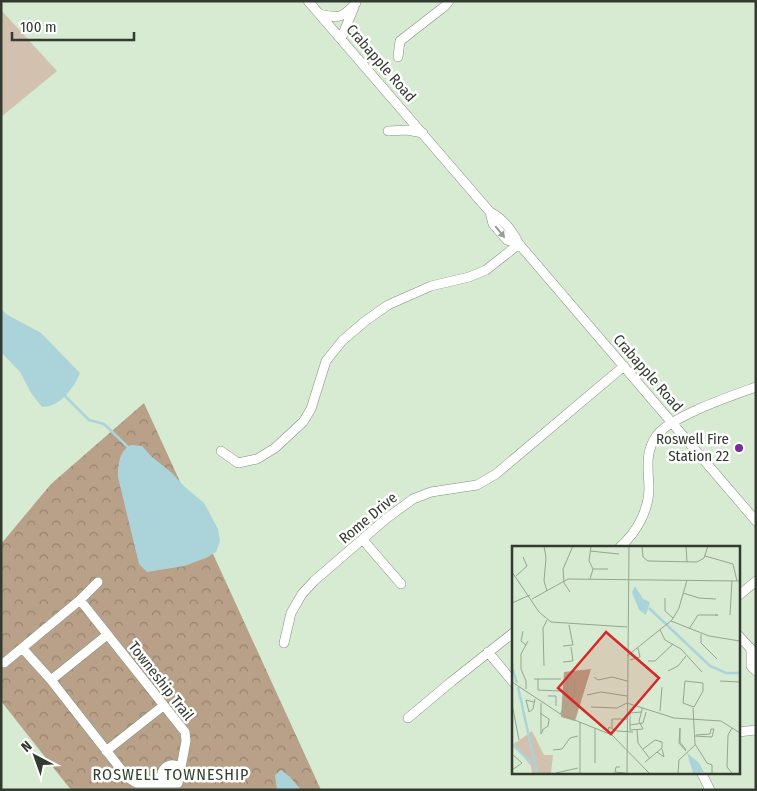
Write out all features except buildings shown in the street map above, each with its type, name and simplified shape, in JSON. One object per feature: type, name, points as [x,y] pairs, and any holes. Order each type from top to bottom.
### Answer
[{"type":"street","name":"Crabapple Road","points":[[308,1],[490,212],[494,224],[507,240],[519,244],[756,520]]},
{"type":"street","points":[[398,57],[400,41],[449,1]]},
{"type":"street","points":[[319,14],[330,16],[344,15],[356,2]]},
{"type":"street","points":[[342,39],[356,2]]},
{"type":"street","points":[[388,131],[407,130],[423,133]]},
{"type":"street","points":[[221,451],[238,463],[257,459],[275,448],[303,422],[310,409],[326,360],[342,341],[364,322],[388,305],[431,286],[469,277],[486,270],[519,244]]},
{"type":"street","name":"Rome Drive","points":[[284,643],[291,613],[302,594],[314,581],[387,518],[413,499],[431,492],[477,485],[496,474],[624,366]]},
{"type":"street","points":[[621,546],[629,540],[640,523],[646,505],[649,489],[647,463],[649,449],[657,435],[672,422],[756,387]]},
{"type":"street","points":[[363,540],[401,584]]},
{"type":"street","points":[[740,594],[756,581]]},
{"type":"street","points":[[4,663],[80,600],[98,582]]},
{"type":"street","name":"Towneship Trail","points":[[23,649],[51,680],[127,777],[136,783],[166,783],[180,786],[180,771],[186,741],[184,732],[80,600]]},
{"type":"street","points":[[408,718],[512,634]]},
{"type":"street","points":[[51,680],[107,635]]},
{"type":"street","points":[[740,636],[753,649],[751,666],[756,671]]},
{"type":"street","points":[[488,652],[512,681]]},
{"type":"street","points":[[106,751],[163,706]]},
{"type":"street","points":[[740,732],[756,730]]},
{"type":"street","points":[[166,783],[161,779],[163,770],[168,766],[175,765],[178,766],[180,771]]},
{"type":"street","points":[[702,774],[710,790]]},
{"type":"shaded area","points":[[1,10],[57,71],[1,117]]},
{"type":"green space","points":[[144,403],[321,790],[71,790],[1,701],[1,544],[51,484]]},
{"type":"water","points":[[1,308],[6,314],[41,333],[80,373],[66,396],[55,404],[42,407],[31,393],[20,372],[1,352]]},
{"type":"water","points":[[131,445],[142,446],[204,503],[218,529],[220,541],[216,552],[184,566],[147,572],[139,564],[118,477],[119,463],[122,455]]},
{"type":"water","points":[[281,770],[301,790],[277,790],[275,775]]},
{"type":"waterway","points":[[65,396],[89,420],[104,424],[128,447]]},
{"type":"place","name":"Roswell Fire Station 22","points":[[739,448]]},
{"type":"district","name":"ROSWELL TOWNESHIP","points":[[171,774]]}]
